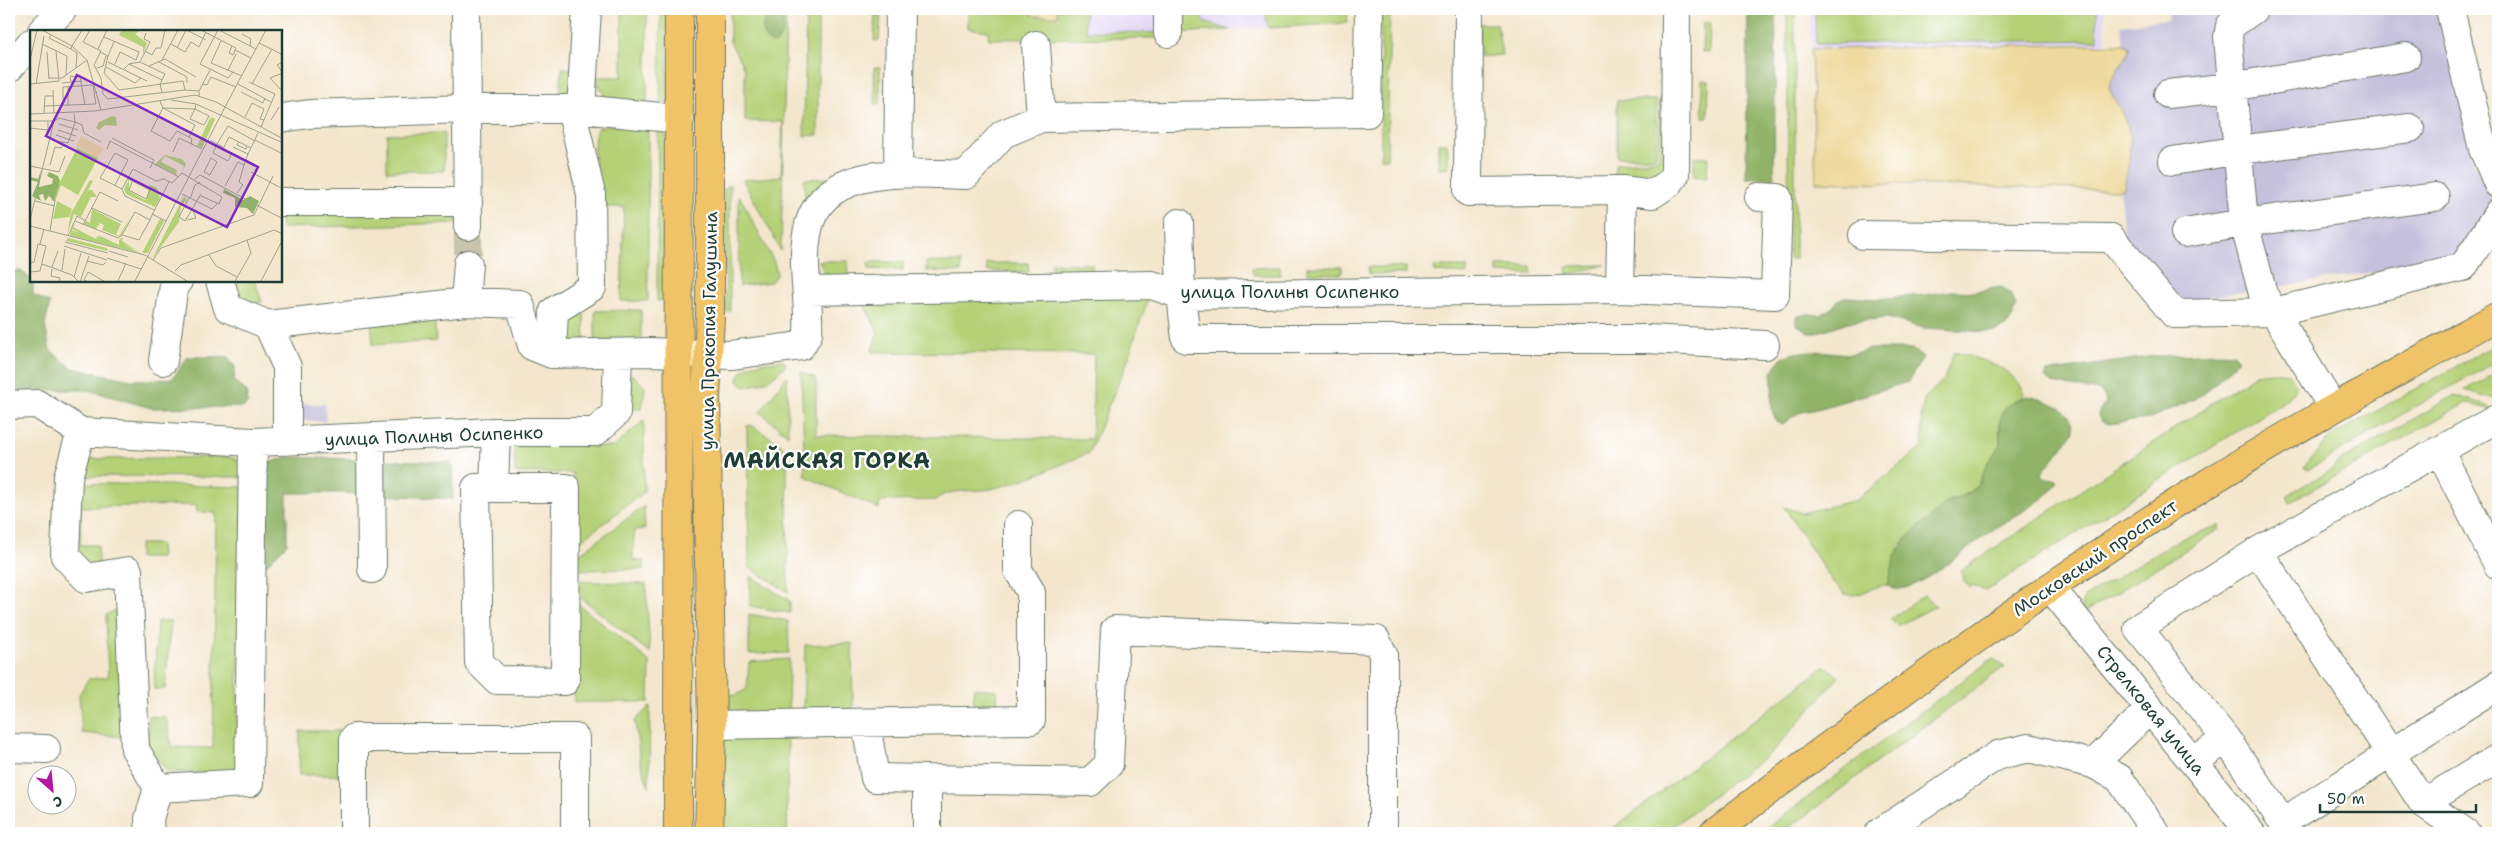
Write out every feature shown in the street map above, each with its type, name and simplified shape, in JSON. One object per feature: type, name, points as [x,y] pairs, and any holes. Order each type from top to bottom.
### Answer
[{"type":"main road","name":"улица Прокопия Галушина","points":[[678,833],[679,9]]},
{"type":"main road","name":"улица Прокопия Галушина","points":[[709,833],[712,725],[706,398],[709,353],[710,9]]},
{"type":"main road","name":"Московский проспект","points":[[1713,833],[1891,698],[2050,587],[2196,491],[2333,408],[2498,316]]},
{"type":"street","points":[[43,30],[63,9]]},
{"type":"street","points":[[282,202],[468,214],[466,9]]},
{"type":"street","points":[[552,354],[554,311],[592,288],[591,194],[576,109],[586,9]]},
{"type":"street","points":[[898,173],[900,9]]},
{"type":"street","points":[[220,282],[228,308],[268,325],[465,302],[520,304],[532,346],[552,354],[678,352],[731,355],[801,346],[808,334],[807,234],[816,208],[831,194],[851,181],[898,173],[966,175],[1003,134],[1040,118],[1367,113],[1369,9]]},
{"type":"street","points":[[1470,9],[1468,192],[1622,190],[1653,194],[1669,183],[1674,175],[1676,9]]},
{"type":"street","points":[[2254,9],[2230,26],[2228,38],[2244,223],[2263,294],[2333,408]]},
{"type":"street","points":[[2450,9],[2483,149],[2498,184]]},
{"type":"street","points":[[9,68],[30,44]]},
{"type":"street","points":[[1036,45],[1040,118]]},
{"type":"street","points":[[2168,94],[2231,87],[2406,58]]},
{"type":"street","points":[[282,118],[310,114],[467,109],[576,109],[680,118]]},
{"type":"street","points":[[2173,161],[2239,150],[2410,128]]},
{"type":"street","points":[[1620,289],[1622,190]]},
{"type":"street","name":"улица Полины Осипенко","points":[[807,291],[1152,285],[1181,295],[1620,289],[1775,294],[1778,198],[1759,197]]},
{"type":"street","points":[[2185,234],[2244,223],[2435,197]]},
{"type":"street","points":[[1863,234],[2110,238],[2174,314],[2273,312],[2463,267],[2498,213]]},
{"type":"street","points":[[1179,223],[1181,295],[1186,339],[1647,339],[1765,345]]},
{"type":"street","points":[[465,302],[468,264]]},
{"type":"street","points":[[163,361],[174,285],[177,282]]},
{"type":"street","points":[[268,325],[287,367],[286,441]]},
{"type":"street","name":"улица Полины Осипенко","points":[[9,405],[37,404],[81,432],[253,442],[371,439],[496,432],[595,432],[616,413],[618,354]]},
{"type":"street","points":[[2495,427],[2439,450],[2258,551],[2138,628],[2226,739],[2283,822],[2498,685]]},
{"type":"street","points":[[81,432],[68,477],[65,556],[86,578],[128,571],[135,749],[158,788],[149,819],[150,833]]},
{"type":"street","points":[[494,488],[496,432]]},
{"type":"street","points":[[371,439],[372,569]]},
{"type":"street","points":[[158,788],[249,784],[253,442]]},
{"type":"street","points":[[2439,450],[2498,565]]},
{"type":"street","points":[[476,488],[494,488],[566,488],[565,681],[497,680],[479,662],[476,488]]},
{"type":"street","points":[[712,725],[1031,720],[1031,592],[1018,570],[1018,524]]},
{"type":"street","points":[[2258,551],[2423,803],[2466,833]]},
{"type":"street","name":"Стрелковая улица","points":[[2050,587],[2193,762],[2242,828]]},
{"type":"street","points":[[866,723],[875,778],[1090,782],[1109,764],[1115,630],[1376,640],[1383,654],[1383,833]]},
{"type":"street","points":[[2093,764],[2150,709]]},
{"type":"street","points":[[354,833],[354,738],[575,738],[575,833]]},
{"type":"street","points":[[2193,762],[2226,739]]},
{"type":"street","points":[[9,748],[46,749]]},
{"type":"street","points":[[1879,833],[1998,755],[2029,748],[2093,764],[2119,778],[2156,833]]},
{"type":"street","points":[[2423,803],[2498,758]]},
{"type":"street","points":[[927,779],[927,833]]},
{"type":"shaded area","points":[[988,9],[1348,9],[1347,23],[1168,33],[1085,31]]},
{"type":"shaded area","points":[[1810,9],[1815,9],[1816,44],[2097,39],[2097,9],[2105,9],[2105,43],[1811,49]]},
{"type":"shaded area","points":[[2167,9],[2454,9],[2470,155],[2496,208],[2460,259],[2176,302],[2124,241],[2120,190],[2124,188],[2130,161],[2127,127],[2109,88],[2115,71],[2129,53],[2128,47],[2124,44],[2121,25],[2169,19]]},
{"type":"shaded area","points":[[288,403],[325,404],[326,422],[289,419]]},
{"type":"green space","points":[[622,9],[647,9],[647,107],[605,97],[595,77],[622,77]]},
{"type":"green space","points":[[661,9],[667,9],[668,98],[662,107],[660,96]]},
{"type":"green space","points":[[730,9],[786,9],[781,251],[743,180],[781,176],[783,122],[745,121],[745,70],[730,42]]},
{"type":"green space","points":[[765,9],[784,9],[781,37],[775,44],[765,38],[763,34]]},
{"type":"green space","points":[[806,9],[818,9],[818,135],[804,136]]},
{"type":"green space","points":[[875,9],[881,9],[879,40],[874,41]]},
{"type":"green space","points":[[968,9],[1085,9],[1086,31],[1163,33],[1159,38],[989,39],[988,31],[968,28]]},
{"type":"green space","points":[[1171,9],[1201,9],[1203,22],[1230,30],[1174,33]]},
{"type":"green space","points":[[1265,9],[1348,9],[1347,23],[1268,28]]},
{"type":"green space","points":[[1381,9],[1390,9],[1387,159],[1381,158]]},
{"type":"green space","points":[[1748,9],[1776,9],[1774,178],[1746,178]]},
{"type":"green space","points":[[1787,9],[1795,9],[1795,259],[1789,259]]},
{"type":"green space","points":[[1815,9],[2097,9],[2097,40],[1816,44]]},
{"type":"green space","points":[[1703,23],[1710,23],[1709,53],[1702,52]]},
{"type":"green space","points":[[1479,24],[1497,24],[1502,55],[1480,57]]},
{"type":"green space","points":[[874,67],[880,67],[880,104],[875,105]]},
{"type":"green space","points":[[562,68],[576,69],[574,95],[560,94]]},
{"type":"green space","points":[[1702,80],[1709,81],[1708,117],[1703,117]]},
{"type":"green space","points":[[1667,86],[1666,173],[1653,181],[1613,180],[1616,164],[1659,159],[1659,101]]},
{"type":"green space","points":[[1617,100],[1656,100],[1656,157],[1617,157]]},
{"type":"green space","points":[[608,125],[648,127],[648,301],[621,301],[624,207],[606,207],[597,178],[594,156],[595,136],[598,128]]},
{"type":"green space","points":[[658,128],[664,133],[669,144],[667,300],[657,301]]},
{"type":"green space","points":[[444,133],[444,171],[387,171],[387,134]]},
{"type":"green space","points":[[1438,143],[1447,143],[1449,167],[1438,168]]},
{"type":"green space","points":[[1694,157],[1708,157],[1707,178],[1694,176]]},
{"type":"green space","points":[[831,178],[806,211],[804,179]]},
{"type":"green space","points":[[730,185],[730,311],[726,312],[724,189]]},
{"type":"green space","points":[[739,195],[774,262],[777,274],[771,282],[739,286]]},
{"type":"green space","points":[[448,213],[460,223],[282,228],[282,214]]},
{"type":"green space","points":[[819,261],[848,261],[849,279],[826,277]]},
{"type":"green space","points":[[868,262],[903,262],[903,270],[869,269]]},
{"type":"green space","points":[[926,262],[961,262],[961,272],[926,271]]},
{"type":"green space","points":[[987,263],[1028,263],[1029,272],[987,271]]},
{"type":"green space","points":[[1051,263],[1092,264],[1092,271],[1052,271]]},
{"type":"green space","points":[[1605,265],[1567,275],[1567,266]]},
{"type":"green space","points":[[1497,266],[1531,266],[1532,274],[1497,273]]},
{"type":"green space","points":[[1280,267],[1280,275],[1253,275],[1252,268]]},
{"type":"green space","points":[[1307,267],[1342,267],[1342,274],[1307,273]]},
{"type":"green space","points":[[1368,267],[1406,267],[1406,274],[1369,274]]},
{"type":"green space","points":[[1434,267],[1467,267],[1467,274],[1435,272]]},
{"type":"green space","points":[[21,271],[30,278],[30,282],[33,282],[33,295],[50,303],[45,325],[50,350],[72,368],[132,380],[172,379],[188,357],[228,357],[235,367],[234,381],[246,391],[248,403],[244,407],[151,408],[88,390],[9,390],[9,272]]},
{"type":"green space","points":[[230,282],[255,282],[262,302],[248,303],[235,293]]},
{"type":"green space","points":[[2000,287],[2011,294],[2016,307],[2008,324],[1996,331],[1924,328],[1887,318],[1848,322],[1816,333],[1809,333],[1796,324],[1796,317],[1808,314],[1820,315],[1831,309],[1839,299],[1846,297],[1876,299],[1952,291],[1973,292]]},
{"type":"green space","points":[[857,290],[1149,295],[1127,362],[1089,453],[1004,486],[954,492],[935,500],[884,501],[880,503],[879,509],[805,476],[801,372],[816,378],[816,435],[1092,439],[1094,354],[871,352],[878,332]]},
{"type":"green space","points":[[641,310],[641,339],[595,341],[595,311]]},
{"type":"green space","points":[[562,312],[584,312],[585,342],[571,343],[562,334]]},
{"type":"green space","points":[[434,314],[436,341],[373,345],[371,319]]},
{"type":"green space","points":[[2498,343],[2498,361],[2428,399],[2313,467],[2309,469],[2304,467],[2332,436]]},
{"type":"green space","points":[[1870,349],[1912,349],[1923,357],[1908,382],[1798,413],[1781,425],[1778,422],[1773,415],[1772,373],[1778,362],[1786,356],[1795,353],[1817,351],[1847,354]]},
{"type":"green space","points":[[1954,352],[1993,364],[2010,374],[2024,391],[2023,397],[2014,401],[2000,425],[2000,446],[1988,462],[1979,482],[1970,493],[1951,500],[1899,547],[1888,585],[1882,585],[1856,595],[1845,594],[1832,581],[1784,507],[1802,513],[1856,500],[1923,447],[1921,415],[1924,399],[1944,379]]},
{"type":"green space","points":[[2234,354],[2239,359],[2215,384],[2197,398],[2148,419],[2110,424],[2102,422],[2098,416],[2100,409],[2106,404],[2105,397],[2100,391],[2052,383],[2045,378],[2047,372],[2154,356]]},
{"type":"green space","points":[[783,360],[786,364],[767,380],[744,387],[738,380],[744,369],[750,366],[762,362]]},
{"type":"green space","points":[[2272,372],[2289,374],[2297,386],[2285,401],[1985,591],[1972,585],[1969,587],[1962,580],[1965,578],[1960,571],[2256,374]]},
{"type":"green space","points":[[2498,372],[2498,397],[2495,399],[2465,390]]},
{"type":"green space","points":[[630,375],[633,375],[645,387],[642,409],[635,409],[626,403]]},
{"type":"green space","points":[[787,376],[788,435],[760,412]]},
{"type":"green space","points":[[2455,395],[2487,406],[2490,410],[2466,403],[2290,502],[2287,495],[2331,470],[2337,463]]},
{"type":"green space","points":[[2027,396],[2058,406],[2073,424],[2074,432],[2042,473],[2044,477],[2058,480],[2054,487],[2038,501],[1991,531],[1929,577],[1903,589],[1893,589],[1888,585],[1895,556],[1909,536],[1947,502],[1970,493],[1979,482],[1988,462],[2000,446],[2000,420],[2006,406]]},
{"type":"green space","points":[[644,420],[644,492],[574,546],[573,473],[515,473],[514,445],[614,447]]},
{"type":"green space","points":[[751,425],[782,445],[787,455],[788,592],[749,567],[747,426]]},
{"type":"green space","points":[[231,457],[242,463],[246,477],[80,476],[92,459]]},
{"type":"green space","points":[[288,457],[452,462],[453,499],[345,493],[287,493],[287,544],[265,566],[259,548],[265,464]]},
{"type":"green space","points":[[78,483],[243,487],[236,774],[168,772],[148,748],[148,716],[166,717],[172,747],[213,748],[216,513],[197,512],[196,505],[81,507],[80,545],[98,545],[98,570],[74,552]]},
{"type":"green space","points":[[644,506],[645,529],[634,530],[633,560],[644,561],[644,569],[575,570],[574,558]]},
{"type":"green space","points":[[2220,525],[2219,529],[2081,615],[2081,605],[2086,596],[2182,538]]},
{"type":"green space","points":[[139,544],[160,544],[161,558],[139,558]]},
{"type":"green space","points":[[750,576],[790,601],[790,613],[750,606]]},
{"type":"green space","points":[[575,581],[646,584],[650,653],[575,593]]},
{"type":"green space","points":[[1924,595],[1936,606],[1897,626],[1890,619]]},
{"type":"green space","points":[[574,601],[650,662],[649,702],[574,702]]},
{"type":"green space","points":[[116,610],[122,737],[82,733],[79,695],[88,679],[108,677],[106,615]]},
{"type":"green space","points":[[749,614],[788,621],[789,653],[749,654]]},
{"type":"green space","points":[[157,621],[171,621],[165,689],[154,689]]},
{"type":"green space","points":[[852,643],[853,710],[803,710],[805,645]]},
{"type":"green space","points":[[1993,658],[2004,667],[1782,833],[1760,833]]},
{"type":"green space","points":[[789,659],[788,719],[725,715],[723,695],[736,695],[747,689],[749,662]]},
{"type":"green space","points":[[1825,666],[1839,677],[1774,750],[1664,833],[1607,833]]},
{"type":"green space","points":[[974,688],[997,690],[998,714],[973,713]]},
{"type":"green space","points":[[650,706],[649,787],[640,761],[635,721]]},
{"type":"green space","points":[[300,731],[350,731],[350,775],[299,775]]},
{"type":"green space","points":[[741,731],[788,731],[787,833],[720,833],[723,741]]},
{"type":"sand","points":[[1032,9],[1057,9],[1058,16],[1032,16]]},
{"type":"sand","points":[[2124,44],[2129,47],[2128,52],[2110,82],[2109,88],[2125,119],[2130,136],[2130,154],[2124,188],[2120,190],[1816,182],[1811,49]]},
{"type":"tunnel","points":[[468,226],[468,264]]},
{"type":"district","name":"МАЙСКАЯ ГОРКА","points":[[827,460]]}]
